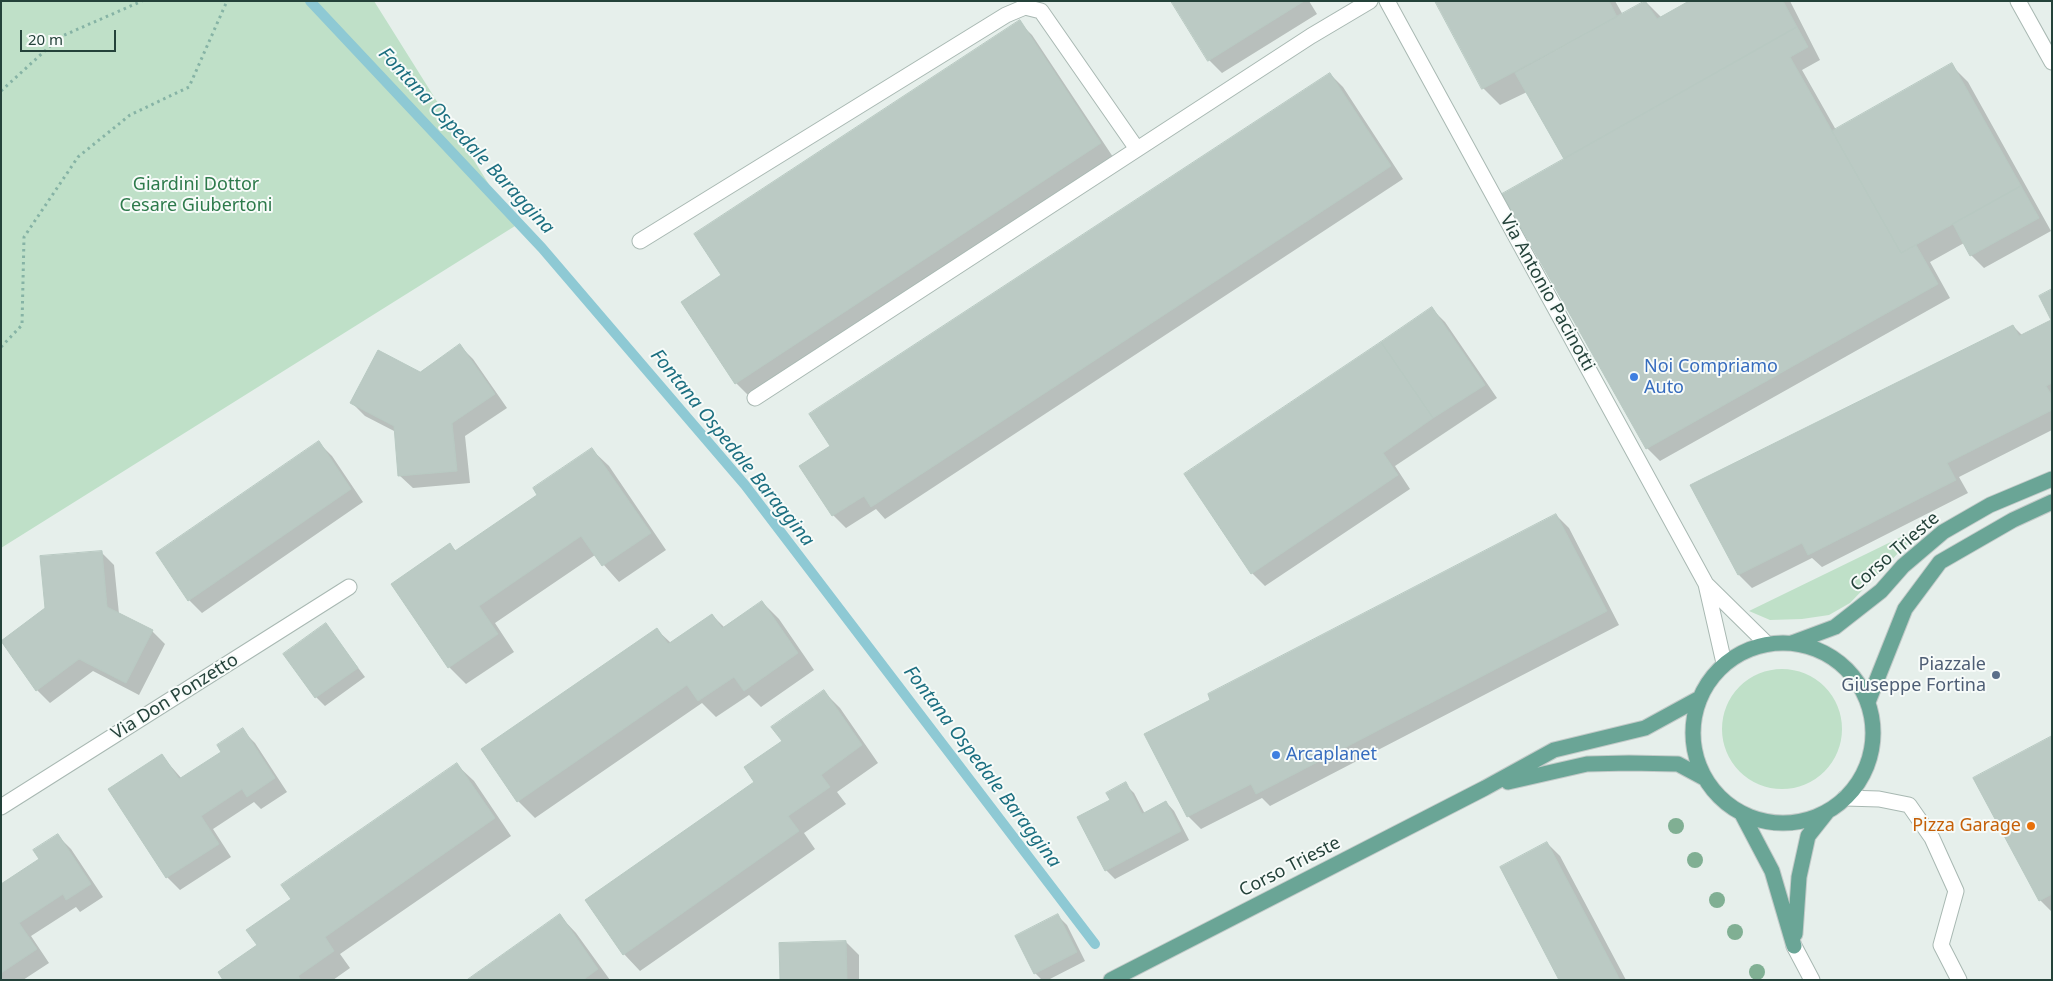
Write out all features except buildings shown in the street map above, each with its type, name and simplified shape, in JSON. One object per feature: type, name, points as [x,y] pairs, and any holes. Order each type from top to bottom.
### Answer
[{"type":"main road","name":"Corso Trieste","points":[[1792,643],[1835,627],[1881,591],[1903,566],[1943,532],[1990,505],[2052,479]]},
{"type":"main road","name":"Corso Trieste","points":[[1868,702],[1905,609],[1940,562],[2013,520],[2052,502]]},
{"type":"main road","points":[[1792,643],[1817,649],[1839,662],[1856,680],[1868,702],[1873,729],[1870,756],[1859,781],[1845,798],[1827,811],[1800,821],[1770,822],[1742,814],[1720,799],[1704,778],[1694,753],[1692,726],[1698,699],[1709,680],[1724,663],[1743,652],[1767,644],[1792,643]]},
{"type":"main road","name":"Corso Trieste","points":[[1111,980],[1485,788],[1554,750],[1646,728],[1698,699]]},
{"type":"main road","name":"Corso Trieste","points":[[1485,788],[1587,764],[1629,762],[1678,764],[1704,778]]},
{"type":"main road","points":[[1794,946],[1800,877],[1808,836],[1827,811]]},
{"type":"main road","points":[[1742,814],[1772,871],[1794,946]]},
{"type":"street","points":[[755,398],[1311,36],[1370,1]]},
{"type":"street","name":"Via Antonio Pacinotti","points":[[1387,1],[1706,584],[1724,663]]},
{"type":"street","points":[[2018,1],[2052,62]]},
{"type":"street","points":[[640,241],[1006,15],[1025,7],[1041,11],[1137,149]]},
{"type":"street","name":"Via Antonio Pacinotti","points":[[1706,584],[1767,644]]},
{"type":"street","name":"Via Don Ponzetto","points":[[1,808],[350,587]]},
{"type":"street","points":[[1845,798],[1879,800],[1909,805],[1932,838],[1956,891],[1941,945],[1959,980]]},
{"type":"street","points":[[1794,946],[1812,980]]},
{"type":"path","points":[[1,91],[60,37],[142,1]]},
{"type":"path","points":[[1,347],[22,325],[24,238],[78,157],[130,114],[189,87],[227,1]]},
{"type":"green space","name":"Giardini Dottor Cesare Giubertoni","points":[[1,1],[374,1],[515,226],[1,548]]},
{"type":"green space","points":[[1940,518],[1902,549],[1850,603],[1829,615],[1802,619],[1770,620],[1749,611]]},
{"type":"green space","points":[[1782,669],[1805,674],[1815,679],[1824,687],[1832,696],[1837,706],[1842,729],[1837,752],[1832,762],[1824,771],[1815,779],[1805,784],[1782,789],[1759,784],[1749,779],[1740,771],[1732,762],[1727,752],[1722,729],[1727,706],[1732,696],[1740,687],[1749,679],[1759,674]]},
{"type":"waterway","name":"Fontana Ospedale Baraggina","points":[[310,1],[542,248],[745,485],[1095,944]]},
{"type":"place","name":"Noi Compriamo Auto","points":[[1634,377]]},
{"type":"place","name":"Piazzale Giuseppe Fortina","points":[[1996,675]]},
{"type":"place","name":"Arcaplanet","points":[[1276,755]]},
{"type":"place","name":"Pizza Garage","points":[[2031,826]]}]
